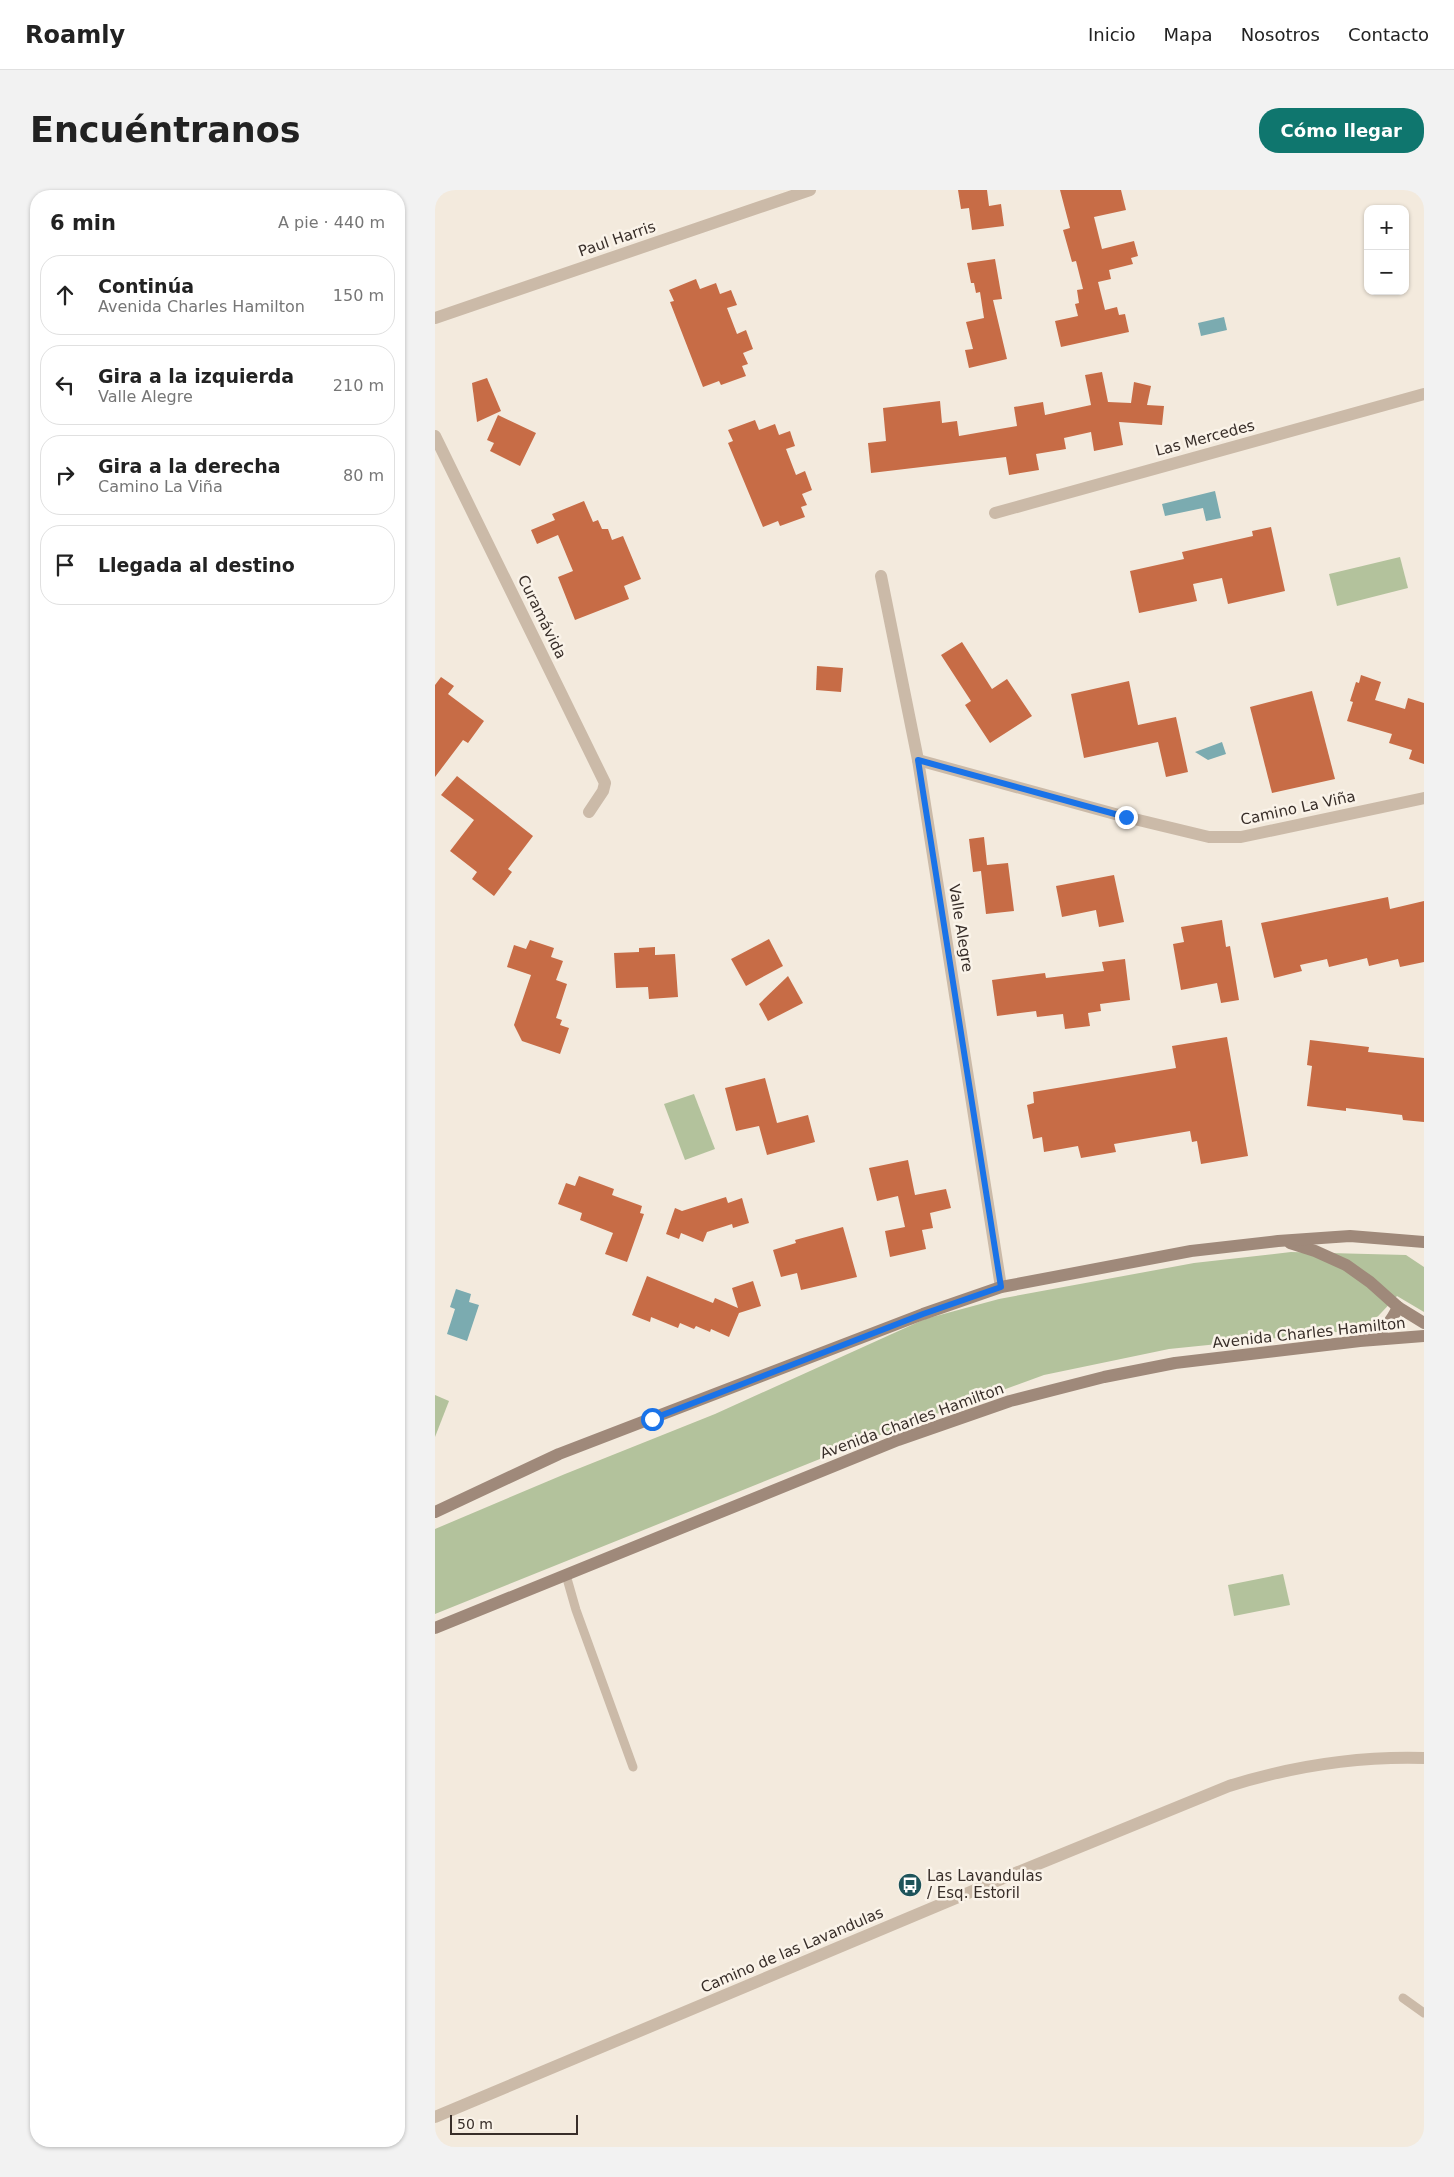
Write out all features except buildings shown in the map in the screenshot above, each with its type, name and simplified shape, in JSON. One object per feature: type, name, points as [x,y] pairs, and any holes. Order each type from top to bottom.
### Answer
[{"type":"main road","points":[[435,1512],[559,1454],[923,1314],[1001,1287],[1182,1253],[1278,1241],[1350,1236],[1424,1242]]},
{"type":"main road","points":[[1278,1241],[1315,1251],[1346,1265],[1370,1282],[1398,1307],[1424,1323]]},
{"type":"main road","points":[[1361,1341],[1383,1330],[1391,1322],[1398,1307]]},
{"type":"main road","name":"Avenida Charles Hamilton","points":[[435,1628],[898,1440],[1010,1401],[1104,1377],[1175,1363],[1361,1341],[1424,1336]]},
{"type":"street","name":"Paul Harris","points":[[435,318],[810,190]]},
{"type":"street","name":"Las Mercedes","points":[[995,513],[1424,394]]},
{"type":"street","name":"Curamávida","points":[[435,436],[605,784],[603,791],[589,812]]},
{"type":"street","name":"Valle Alegre","points":[[881,576],[918,760],[1001,1287]]},
{"type":"street","name":"Camino La Viña","points":[[918,760],[1126,817],[1209,837],[1241,838],[1424,798]]},
{"type":"street","name":"Camino de las Lavandulas","points":[[435,2117],[1006,1876],[1229,1786],[1270,1774],[1328,1762],[1362,1759],[1424,1758]]},
{"type":"lane","points":[[566,1576],[576,1610],[633,1767]]},
{"type":"lane","points":[[1403,1998],[1424,2013]]},
{"type":"green space","points":[[1400,557],[1408,588],[1337,606],[1329,574]]},
{"type":"green space","points":[[694,1094],[715,1149],[685,1160],[664,1104]]},
{"type":"green space","points":[[1291,1252],[1406,1255],[1424,1267],[1424,1312],[1397,1296],[1366,1329],[1169,1349],[1044,1375],[892,1430],[435,1614],[435,1529],[715,1414],[925,1319],[999,1299],[1194,1263]]},
{"type":"green space","points":[[435,1395],[449,1401],[435,1437]]},
{"type":"green space","points":[[1283,1574],[1290,1605],[1234,1616],[1228,1585]]},
{"type":"water","points":[[1224,317],[1227,330],[1201,336],[1198,323]]},
{"type":"water","points":[[1215,491],[1221,518],[1206,521],[1203,508],[1165,516],[1162,504]]},
{"type":"water","points":[[1222,742],[1226,754],[1208,760],[1195,752]]},
{"type":"water","points":[[456,1289],[471,1294],[469,1302],[479,1305],[467,1341],[447,1334],[455,1309],[450,1307]]},
{"type":"place","name":"Las Lavandulas / Esq. Estoril","points":[[910,1885]]},
{"type":"route","points":[[652,1419],[923,1314],[1001,1287],[918,760],[1126,817]]}]
